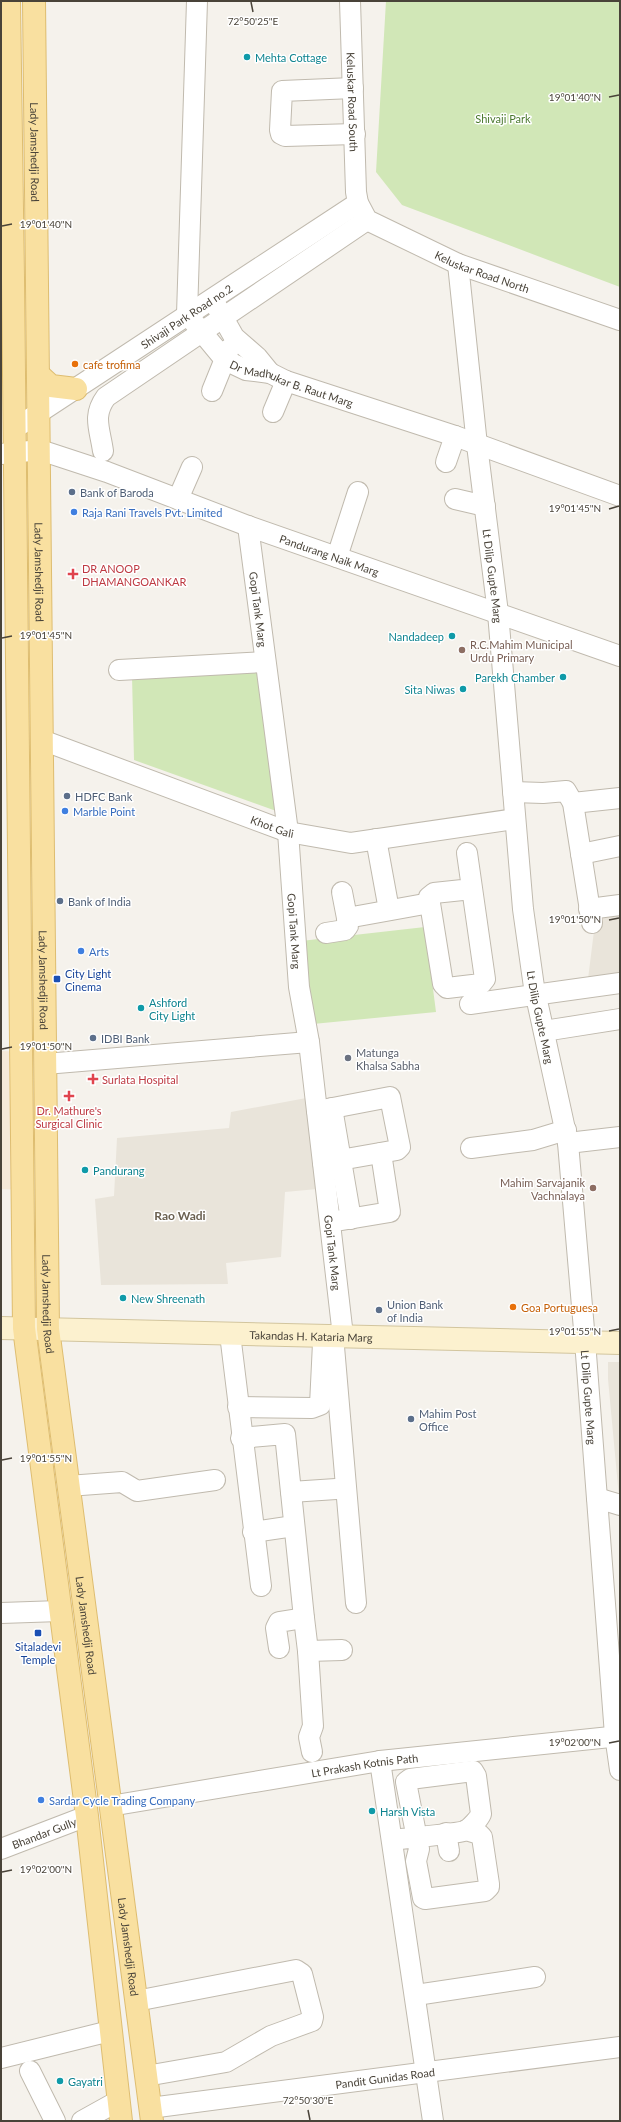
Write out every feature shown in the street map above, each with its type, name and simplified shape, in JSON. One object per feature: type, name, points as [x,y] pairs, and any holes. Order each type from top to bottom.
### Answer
[{"type":"main road","points":[[8,1],[7,332],[14,429],[7,454],[24,1328],[87,1816],[119,2111]]},
{"type":"main road","name":"Lady Jamshedji Road","points":[[34,1],[40,450],[48,1329],[151,2114]]},
{"type":"main road","points":[[38,374],[51,386],[85,383]]},
{"type":"main road","name":"Takandas H. Kataria Marg","points":[[1,1328],[620,1343]]},
{"type":"street","points":[[187,314],[197,1]]},
{"type":"street","name":"Keluskar Road South","points":[[350,1],[354,134],[358,203]]},
{"type":"street","points":[[353,88],[282,91],[280,130],[281,134],[285,136],[354,134]]},
{"type":"street","points":[[104,451],[97,416],[99,407],[106,397],[367,220],[358,203]]},
{"type":"street","name":"Shivaji Park Road no.2","points":[[14,429],[358,203]]},
{"type":"street","name":"Keluskar Road North","points":[[367,220],[458,264],[620,320]]},
{"type":"street","name":"Lt Dilip Gupte Marg","points":[[458,264],[477,445],[498,613],[523,909],[549,1030],[567,1136],[597,1498],[614,1649],[617,1736],[620,1770]]},
{"type":"street","points":[[212,298],[234,337],[278,377],[273,412]]},
{"type":"street","name":"Dr Madhukar B. Raut Marg","points":[[187,314],[201,333],[225,360],[246,370],[278,377],[455,436],[620,496]]},
{"type":"street","points":[[212,391],[234,337]]},
{"type":"street","points":[[85,383],[106,397]]},
{"type":"street","points":[[446,462],[455,436]]},
{"type":"street","points":[[7,454],[40,450]]},
{"type":"street","name":"Pandurang Naik Marg","points":[[40,450],[107,472],[248,526],[620,656]]},
{"type":"street","points":[[178,499],[192,467]]},
{"type":"street","points":[[337,557],[358,492]]},
{"type":"street","points":[[455,499],[485,506]]},
{"type":"street","name":"Gopi Tank Marg","points":[[248,526],[288,832],[299,987],[309,1042],[324,1109],[332,1162],[330,1222],[333,1336]]},
{"type":"street","points":[[119,670],[265,662]]},
{"type":"street","name":"Khot Gali","points":[[42,740],[288,832],[350,843],[515,819]]},
{"type":"street","points":[[513,792],[566,791],[573,803],[590,916],[620,905]]},
{"type":"street","points":[[573,803],[620,798]]},
{"type":"street","points":[[376,839],[389,910]]},
{"type":"street","points":[[581,854],[620,846]]},
{"type":"street","points":[[467,853],[485,978],[481,984],[444,987],[430,903],[431,894],[472,889]]},
{"type":"street","points":[[326,933],[345,930],[348,926],[342,892]]},
{"type":"street","points":[[347,918],[430,903]]},
{"type":"street","points":[[470,1004],[620,983]]},
{"type":"street","points":[[549,1030],[620,1019]]},
{"type":"street","points":[[45,1064],[309,1042]]},
{"type":"street","points":[[324,1109],[390,1097],[400,1149],[332,1162],[351,1219]]},
{"type":"street","points":[[471,1148],[567,1136],[620,1137]]},
{"type":"street","points":[[330,1222],[390,1212],[381,1153]]},
{"type":"street","points":[[230,1334],[241,1438],[261,1586]]},
{"type":"street","points":[[238,1407],[317,1408],[320,1405],[333,1336]]},
{"type":"street","points":[[333,1336],[356,1604]]},
{"type":"street","points":[[282,1408],[308,1651],[313,1726],[309,1737],[312,1752]]},
{"type":"street","points":[[241,1438],[285,1434]]},
{"type":"street","points":[[68,1486],[122,1482],[137,1491],[215,1480]]},
{"type":"street","points":[[291,1492],[336,1489]]},
{"type":"street","points":[[597,1498],[620,1506]]},
{"type":"street","points":[[253,1532],[294,1526]]},
{"type":"street","points":[[1,1613],[60,1611]]},
{"type":"street","points":[[279,1648],[276,1628],[279,1622],[304,1618]]},
{"type":"street","points":[[308,1651],[342,1650]]},
{"type":"street","name":"Lt Prakash Kotnis Path","points":[[110,1806],[380,1761],[617,1736]]},
{"type":"street","points":[[380,1761],[416,1995],[433,2121]]},
{"type":"street","points":[[392,1840],[416,1837],[447,1842],[466,1830],[482,1814],[476,1776],[473,1771],[408,1780],[406,1782],[416,1837],[419,1852],[416,1861],[423,1898],[425,1899],[452,1887],[485,1891],[489,1887],[482,1837],[479,1834],[466,1830]]},
{"type":"street","name":"Bhandar Gully","points":[[1,1849],[87,1816]]},
{"type":"street","points":[[136,2001],[296,1970],[302,1974],[313,2017],[312,2021],[271,2036],[226,2062],[146,2076]]},
{"type":"street","points":[[416,1995],[535,1977]]},
{"type":"street","points":[[1,2053],[110,2031]]},
{"type":"street","name":"Pandit Gunidas Road","points":[[151,2114],[427,2070],[620,2047]]},
{"type":"street","points":[[30,2071],[55,2121]]},
{"type":"street","points":[[82,2121],[119,2111]]},
{"type":"shaded area","points":[[597,907],[620,908],[620,984],[587,987]]},
{"type":"shaded area","points":[[1,1051],[30,1052],[25,1190],[1,1189]]},
{"type":"shaded area","points":[[317,1096],[328,1188],[285,1192],[281,1257],[226,1263],[228,1284],[101,1285],[95,1199],[114,1196],[117,1138],[229,1128],[231,1112]]},
{"type":"shaded area","points":[[608,1362],[620,1362],[620,1508],[608,1379]]},
{"type":"green space","name":"Shivaji Park","points":[[386,1],[620,1],[620,287],[402,205],[376,172]]},
{"type":"green space","points":[[257,669],[279,812],[134,760],[132,676]]},
{"type":"green space","points":[[425,927],[436,1012],[313,1024],[301,941]]},
{"type":"place","name":"Mehta Cottage","points":[[247,57]]},
{"type":"place","name":"cafe trofima","points":[[75,364]]},
{"type":"place","name":"Bank of Baroda","points":[[72,492]]},
{"type":"place","name":"Raja Rani Travels Pvt. Limited","points":[[74,512]]},
{"type":"place","name":"DR ANOOP DHAMANGOANKAR","points":[[73,574]]},
{"type":"place","name":"Nandadeep","points":[[452,636]]},
{"type":"place","name":"R.C.Mahim Municipal Urdu Primary","points":[[462,650]]},
{"type":"place","name":"Parekh Chamber","points":[[563,677]]},
{"type":"place","name":"Sita Niwas","points":[[463,689]]},
{"type":"place","name":"HDFC Bank","points":[[67,796]]},
{"type":"place","name":"Marble Point","points":[[65,811]]},
{"type":"place","name":"Bank of India","points":[[60,901]]},
{"type":"place","name":"Arts","points":[[81,951]]},
{"type":"place","name":"City Light Cinema","points":[[57,979]]},
{"type":"place","name":"Ashford City Light","points":[[141,1008]]},
{"type":"place","name":"IDBI Bank","points":[[93,1038]]},
{"type":"place","name":"Matunga Khalsa Sabha","points":[[348,1058]]},
{"type":"place","name":"Surlata Hospital","points":[[93,1079]]},
{"type":"place","name":"Dr. Mathure's Surgical Clinic","points":[[69,1096]]},
{"type":"place","name":"Pandurang","points":[[85,1170]]},
{"type":"place","name":"Mahim Sarvajanik Vachnalaya","points":[[593,1188]]},
{"type":"place","name":"New Shreenath","points":[[123,1298]]},
{"type":"place","name":"Goa Portuguesa","points":[[513,1307]]},
{"type":"place","name":"Union Bank of India","points":[[379,1310]]},
{"type":"place","name":"Mahim Post Office","points":[[411,1419]]},
{"type":"place","name":"Sitaladevi Temple","points":[[38,1633]]},
{"type":"place","name":"Sardar Cycle Trading Company","points":[[41,1800]]},
{"type":"place","name":"Harsh Vista","points":[[372,1811]]},
{"type":"place","name":"Gayatri","points":[[60,2081]]},
{"type":"district","name":"Rao Wadi","points":[[180,1215]]}]
